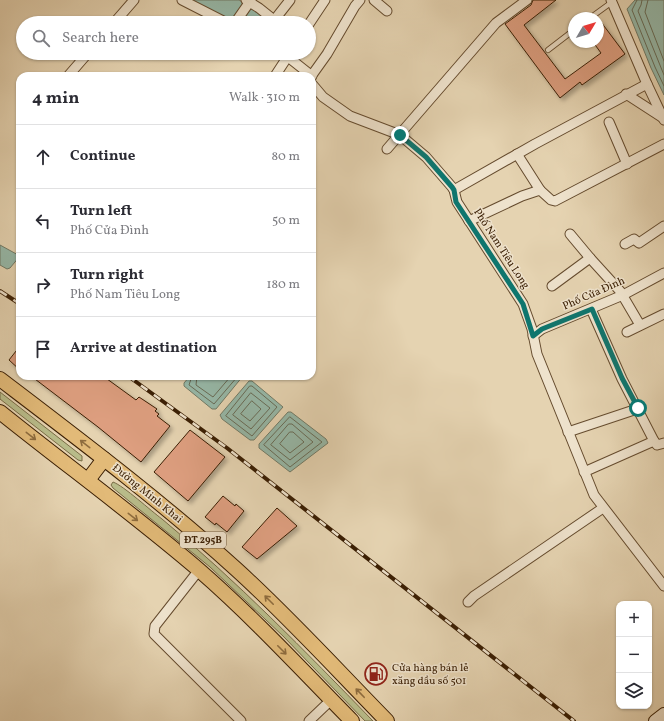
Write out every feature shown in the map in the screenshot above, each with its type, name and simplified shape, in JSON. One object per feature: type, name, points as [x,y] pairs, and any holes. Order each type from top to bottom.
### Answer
[{"type":"main road","name":"Đường Minh Khai","points":[[0,378],[199,536],[266,597],[387,721]]},
{"type":"main road","name":"ĐT.295B","points":[[0,412],[88,480],[199,570],[241,609],[352,721]]},
{"type":"main road","points":[[88,480],[104,460]]},
{"type":"main road","points":[[655,721],[664,714]]},
{"type":"street","points":[[120,16],[134,0]]},
{"type":"street","points":[[182,0],[213,16]]},
{"type":"street","points":[[277,16],[290,0]]},
{"type":"street","points":[[314,16],[325,0]]},
{"type":"street","points":[[316,72],[360,0]]},
{"type":"street","points":[[374,0],[387,11]]},
{"type":"street","points":[[387,149],[496,23],[515,3],[527,0]]},
{"type":"street","points":[[612,0],[663,119]]},
{"type":"street","points":[[239,16],[249,1],[267,16]]},
{"type":"street","points":[[71,72],[82,60]]},
{"type":"street","points":[[277,72],[284,60]]},
{"type":"street","name":"Phố Nam Tiêu Long","points":[[293,60],[306,72]]},
{"type":"street","points":[[454,190],[626,94],[647,84]]},
{"type":"street","name":"Phố Nam Tiêu Long","points":[[316,85],[323,97],[350,116],[400,135],[426,157],[454,190],[456,202],[523,304],[537,354],[594,495],[664,586]]},
{"type":"street","points":[[626,94],[663,119]]},
{"type":"street","points":[[609,122],[627,164]]},
{"type":"street","points":[[518,154],[540,190],[551,200],[555,201],[664,144]]},
{"type":"street","points":[[469,221],[522,196],[540,190]]},
{"type":"street","points":[[625,244],[634,239],[639,243],[664,226]]},
{"type":"street","points":[[570,234],[623,295],[640,326]]},
{"type":"street","points":[[552,286],[590,258]]},
{"type":"street","name":"Phố Cửa Đình","points":[[533,336],[542,329],[623,295],[664,273]]},
{"type":"street","points":[[592,309],[622,378],[654,441],[657,445],[664,443]]},
{"type":"street","points":[[627,332],[664,314]]},
{"type":"street","points":[[568,432],[638,408]]},
{"type":"street","points":[[584,472],[654,441]]},
{"type":"street","points":[[468,602],[474,596],[604,508]]},
{"type":"street","points":[[199,570],[155,626],[154,634],[241,721]]},
{"type":"street","points":[[309,721],[331,700]]},
{"type":"lane","points":[[597,12],[612,0]]},
{"type":"lane","points":[[548,50],[568,35]]},
{"type":"green space","points":[[0,392],[82,456],[82,461],[78,460],[0,399]]},
{"type":"green space","points":[[113,482],[124,488],[138,499],[217,567],[296,643],[373,721],[365,721],[284,637],[210,567],[113,488],[111,485]]},
{"type":"water","points":[[188,0],[239,0],[264,16],[221,16]]},
{"type":"water","points":[[635,0],[664,0],[664,95],[651,68],[627,9]]},
{"type":"water","points":[[0,245],[16,254],[16,261],[10,268],[7,269],[0,265]]},
{"type":"water","points":[[187,380],[240,380],[216,409],[212,409],[184,386]]},
{"type":"water","points":[[249,381],[252,381],[283,407],[254,440],[250,440],[222,419],[220,415]]},
{"type":"water","points":[[288,412],[291,412],[326,439],[328,443],[290,472],[259,448],[259,444]]},
{"type":"building","points":[[533,0],[556,0],[524,25],[565,79],[601,53],[597,48],[604,48],[604,26],[625,54],[582,85],[580,82],[560,98],[505,24],[531,5]]},
{"type":"building","points":[[16,351],[16,366],[9,360]]},
{"type":"building","points":[[36,380],[108,380],[136,400],[139,397],[157,409],[155,411],[159,414],[157,416],[170,426],[141,462]]},
{"type":"building","points":[[190,430],[225,457],[188,501],[154,472]]},
{"type":"building","points":[[223,496],[244,511],[227,532],[216,523],[215,525],[205,517]]},
{"type":"building","points":[[277,508],[297,526],[257,559],[242,547]]},
{"type":"railway","points":[[0,291],[16,301]]},
{"type":"railway","points":[[134,380],[227,448],[574,721]]},
{"type":"place","name":"Cửa hàng bán lẻ xăng dầu số 501","points":[[376,674]]},
{"type":"route","points":[[400,135],[435,166],[454,190],[456,202],[523,304],[533,336],[542,329],[592,309],[622,378],[638,408]]}]
